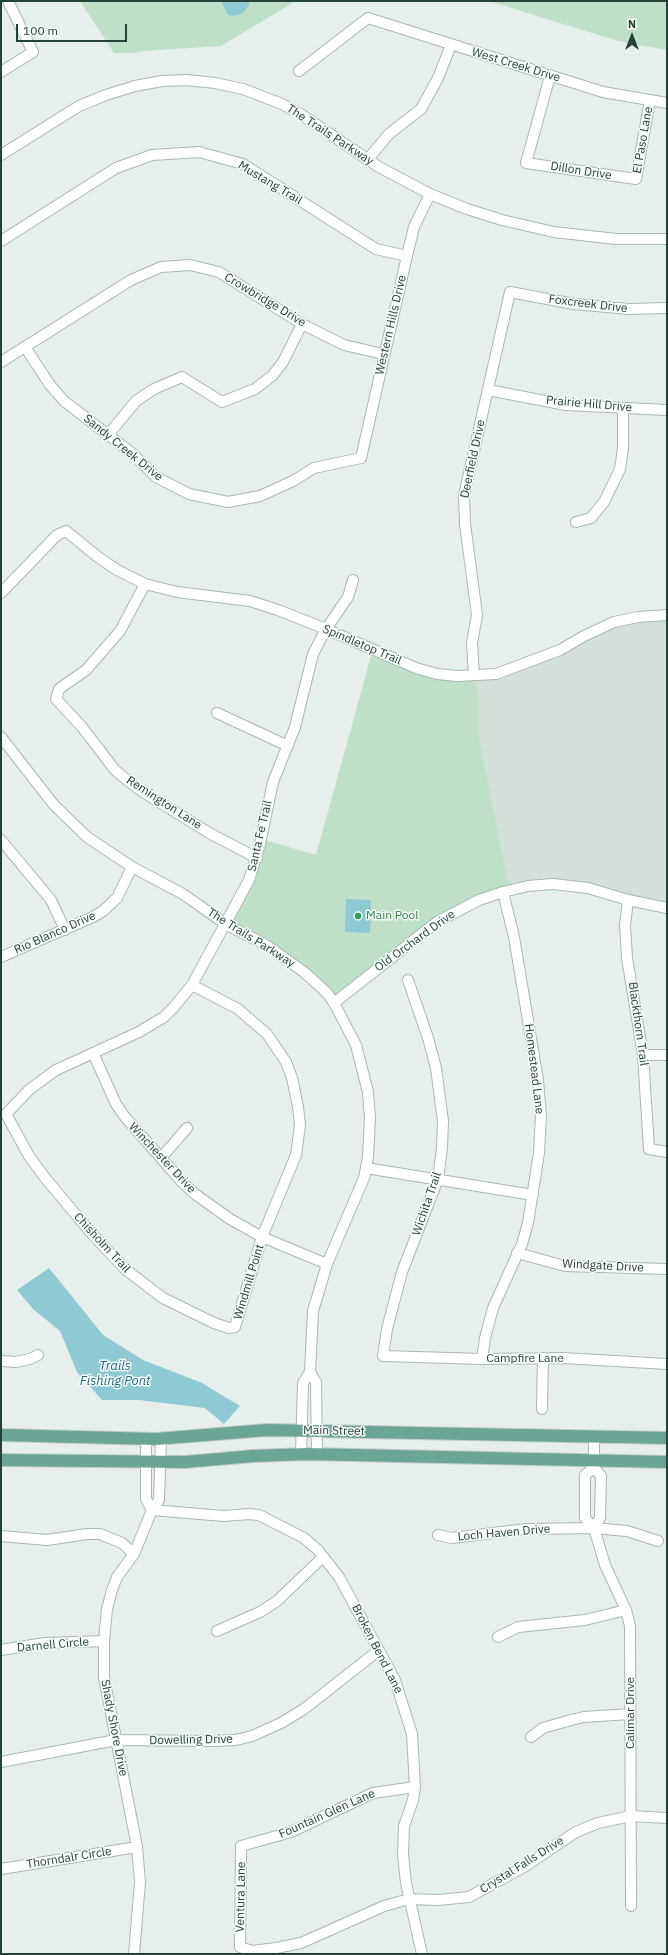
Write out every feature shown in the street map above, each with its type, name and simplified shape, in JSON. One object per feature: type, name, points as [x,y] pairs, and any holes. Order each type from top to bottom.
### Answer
[{"type":"main road","name":"Main Street","points":[[1,1435],[161,1439],[267,1430],[667,1438]]},
{"type":"main road","name":"Main Street","points":[[1,1460],[161,1463],[316,1454],[594,1464],[667,1462]]},
{"type":"street","points":[[1,72],[33,52],[8,1]]},
{"type":"street","name":"West Creek Drive","points":[[300,71],[368,18],[603,92],[667,103]]},
{"type":"street","points":[[368,160],[389,134],[421,109],[438,78],[451,45]]},
{"type":"street","name":"Dillon Drive","points":[[550,76],[526,162],[636,179]]},
{"type":"street","name":"The Trails Parkway","points":[[1,155],[79,106],[106,94],[135,86],[162,81],[187,80],[215,83],[243,89],[282,104],[302,115],[368,160],[430,194],[502,220],[554,232],[616,239],[667,239]]},
{"type":"street","name":"El Paso Lane","points":[[636,179],[650,100]]},
{"type":"street","name":"Mustang Trail","points":[[4,239],[116,168],[152,155],[199,152],[243,164],[376,249],[407,256]]},
{"type":"street","name":"Western Hills Drive","points":[[361,458],[414,227],[430,194]]},
{"type":"street","points":[[1,228],[4,239]]},
{"type":"street","name":"Crowbridge Drive","points":[[1,362],[131,280],[161,267],[190,264],[219,272],[302,324],[344,345],[384,354]]},
{"type":"street","name":"Foxcreek Drive","points":[[510,292],[574,304],[629,309],[667,308]]},
{"type":"street","name":"Deerfield Drive","points":[[474,675],[472,643],[477,616],[465,524],[464,495],[510,292]]},
{"type":"street","points":[[108,435],[136,401],[154,389],[182,377],[222,402],[255,389],[273,376],[283,362],[302,324]]},
{"type":"street","name":"Sandy Creek Drive","points":[[25,347],[50,386],[64,401],[133,454],[156,477],[189,494],[228,502],[260,496],[293,481],[314,468],[361,458]]},
{"type":"street","name":"Prairie Hill Drive","points":[[488,390],[566,405],[667,410]]},
{"type":"street","points":[[576,522],[591,518],[604,502],[620,469],[624,448],[623,409]]},
{"type":"street","name":"Spindletop Trail","points":[[1,593],[57,535],[66,531],[98,557],[117,570],[145,584],[177,592],[250,601],[278,610],[326,629],[416,668],[437,674],[457,676],[496,674],[560,650],[584,636],[614,622],[638,617],[667,615]]},
{"type":"street","name":"Santa Fe Trail","points":[[6,1114],[30,1089],[56,1070],[139,1032],[164,1017],[192,985],[227,925],[249,880],[257,858],[273,782],[295,727],[313,654],[326,629],[348,597],[353,580]]},
{"type":"street","name":"Remington Lane","points":[[145,584],[120,631],[86,670],[59,689],[57,694],[58,702],[82,727],[115,770],[128,781],[211,834],[257,858]]},
{"type":"street","points":[[217,713],[288,746]]},
{"type":"street","name":"The Trails Parkway","points":[[1,738],[54,805],[87,837],[132,867],[183,894],[227,925],[266,945],[290,961],[316,983],[334,1003],[356,1045],[368,1092],[370,1140],[364,1178],[327,1264],[313,1311],[310,1372],[303,1383],[301,1454]]},
{"type":"street","points":[[1,840],[51,900],[65,930]]},
{"type":"street","name":"Rio Blanco Drive","points":[[1,957],[93,917],[117,898],[132,867]]},
{"type":"street","name":"Old Orchard Drive","points":[[334,1003],[437,922],[479,900],[503,892],[528,886],[553,884],[588,888],[628,900],[667,908]]},
{"type":"street","name":"Homestead Lane","points":[[482,1359],[485,1338],[493,1308],[526,1230],[540,1153],[541,1116],[538,1080],[514,937],[503,892]]},
{"type":"street","name":"Blackthorn Trail","points":[[628,900],[625,925],[627,958],[643,1055],[649,1149],[667,1152]]},
{"type":"street","name":"Wichita Trail","points":[[383,1356],[387,1330],[402,1272],[438,1179],[443,1121],[440,1084],[428,1038],[408,980]]},
{"type":"street","name":"Windmill Point","points":[[192,985],[238,1009],[257,1024],[274,1043],[286,1062],[292,1078],[300,1125],[296,1155],[262,1237],[235,1327]]},
{"type":"street","name":"Winchester Drive","points":[[92,1053],[116,1104],[125,1117],[195,1194],[230,1219],[262,1237],[327,1264]]},
{"type":"street","points":[[643,1055],[667,1055]]},
{"type":"street","name":"Chisholm Trail","points":[[6,1114],[29,1156],[46,1179],[93,1235],[125,1269],[163,1298],[214,1323],[229,1328],[235,1327]]},
{"type":"street","points":[[161,1158],[187,1128]]},
{"type":"street","points":[[366,1168],[533,1195]]},
{"type":"street","name":"Windgate Drive","points":[[517,1253],[565,1266],[667,1269]]},
{"type":"street","points":[[1,1361],[16,1362],[30,1359],[38,1355]]},
{"type":"street","name":"Campfire Lane","points":[[383,1356],[482,1359],[543,1358],[667,1364]]},
{"type":"street","points":[[542,1409],[543,1358]]},
{"type":"street","name":"The Trails Parkway","points":[[310,1372],[316,1382],[316,1454]]},
{"type":"street","name":"Calimar Drive","points":[[594,1436],[594,1464],[601,1476],[600,1518],[594,1528]]},
{"type":"street","points":[[146,1439],[146,1500],[152,1510]]},
{"type":"street","name":"Shady Shore Drive","points":[[134,1954],[140,1882],[137,1847],[104,1677],[104,1641],[107,1609],[117,1577],[134,1554],[152,1510],[159,1500],[161,1439]]},
{"type":"street","name":"Calimar Drive","points":[[594,1464],[585,1475],[586,1518],[594,1528],[605,1565],[626,1610],[630,1633],[631,1906]]},
{"type":"street","name":"Broken Bend Lane","points":[[152,1510],[224,1516],[249,1514],[259,1515],[304,1538],[323,1557],[339,1577],[395,1680],[412,1734],[415,1787],[403,1837],[404,1868],[409,1899],[422,1954]]},
{"type":"street","name":"Loch Haven Drive","points":[[438,1535],[452,1538],[526,1529],[594,1528],[627,1531],[658,1541]]},
{"type":"street","points":[[1,1536],[47,1540],[87,1534],[100,1534],[122,1543],[134,1554]]},
{"type":"street","points":[[217,1631],[260,1612],[278,1601],[323,1557]]},
{"type":"street","points":[[498,1638],[518,1627],[585,1620],[626,1610]]},
{"type":"street","name":"Darnell Circle","points":[[1,1650],[45,1643],[104,1641]]},
{"type":"street","name":"Dowelling Drive","points":[[1,1762],[116,1740],[216,1741],[236,1740],[252,1736],[281,1723],[304,1709],[379,1650]]},
{"type":"street","points":[[531,1737],[543,1728],[571,1720],[584,1717],[630,1714]]},
{"type":"street","name":"Fountain Glen Lane","points":[[241,1846],[291,1832],[373,1793],[415,1787]]},
{"type":"street","name":"Crystal Falls Drive","points":[[240,1947],[252,1950],[276,1948],[301,1942],[378,1909],[409,1899],[438,1900],[469,1897],[524,1867],[576,1832],[598,1823],[631,1816],[667,1818]]},
{"type":"street","name":"Ventura Lane","points":[[240,1947],[241,1846]]},
{"type":"street","name":"Thorndalr Circle","points":[[1,1869],[137,1847]]},
{"type":"shaded area","points":[[667,615],[667,908],[588,888],[510,890],[479,735],[479,698],[474,675],[496,674],[614,622]]},
{"type":"green space","points":[[80,1],[296,1],[221,46],[142,51],[135,53],[114,53]]},
{"type":"green space","points":[[489,1],[667,1],[667,50],[618,41]]},
{"type":"green space","points":[[373,649],[416,668],[474,675],[479,698],[479,735],[510,890],[456,911],[334,1003],[306,973],[227,925],[261,839],[316,855]]},
{"type":"water","points":[[221,1],[249,1],[249,5],[242,14],[233,16],[228,15]]},
{"type":"water","name":"Main Pool","points":[[346,899],[371,900],[370,933],[345,932]]},
{"type":"water","name":"Trails Fishing Pont","points":[[49,1268],[103,1335],[143,1360],[202,1383],[240,1406],[224,1424],[205,1408],[139,1400],[102,1400],[77,1372],[60,1331],[33,1309],[17,1290]]},
{"type":"place","name":"Main Pool","points":[[358,916]]}]
